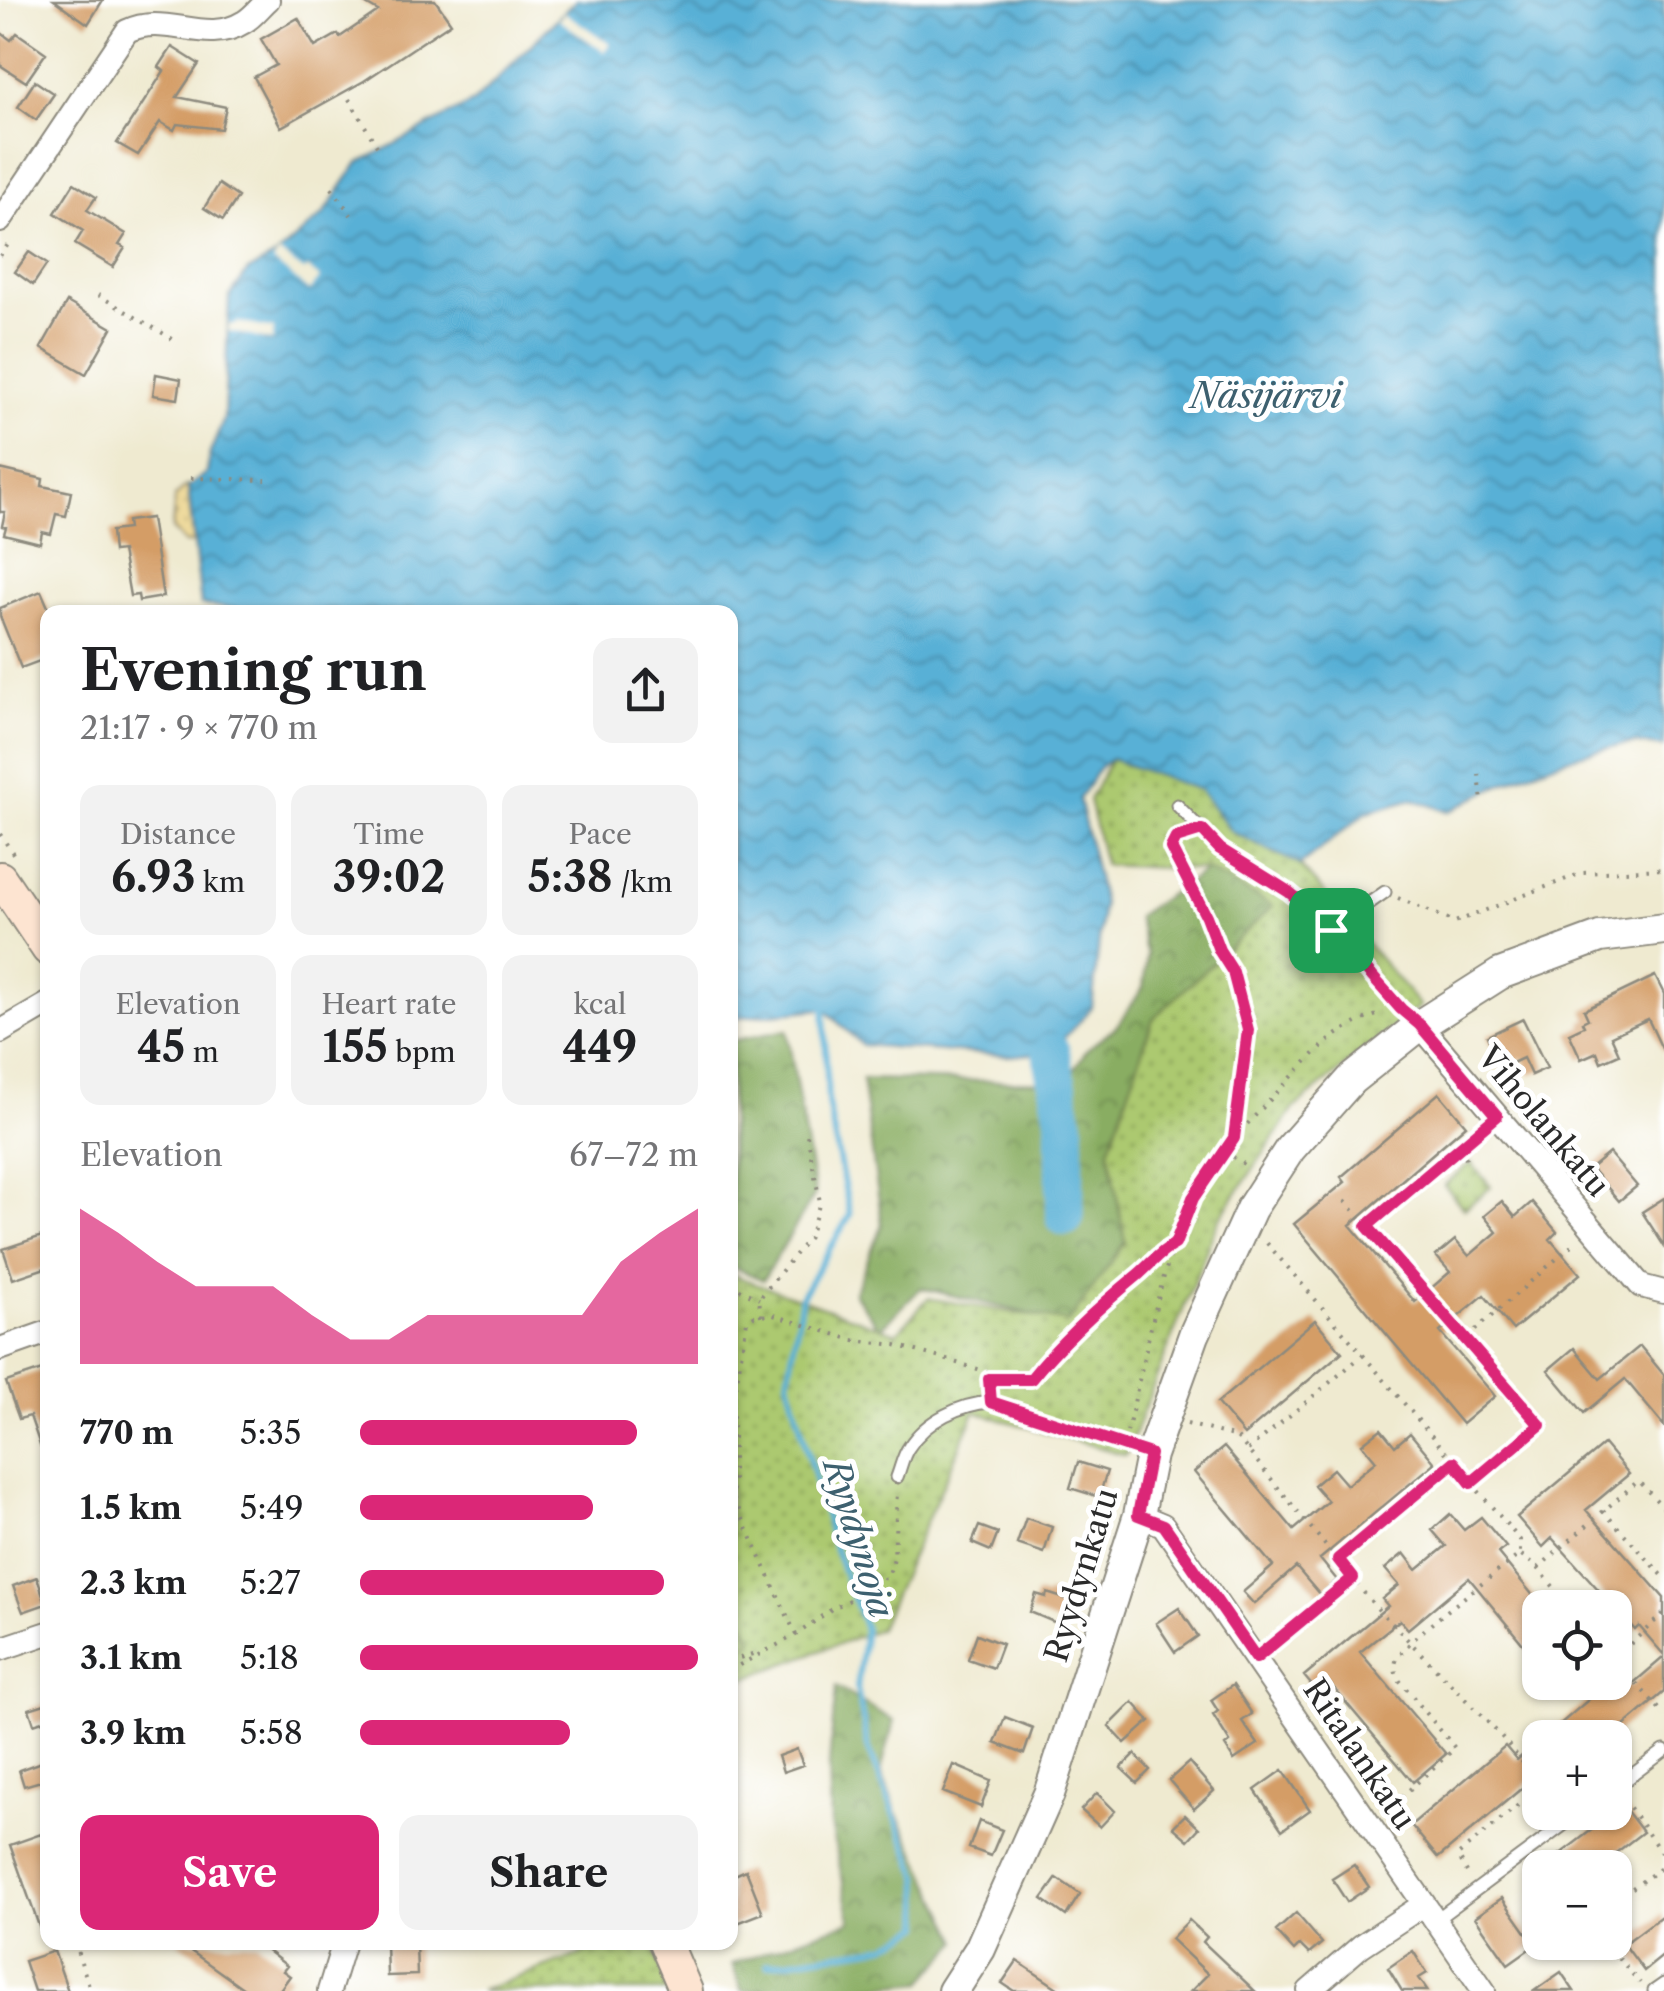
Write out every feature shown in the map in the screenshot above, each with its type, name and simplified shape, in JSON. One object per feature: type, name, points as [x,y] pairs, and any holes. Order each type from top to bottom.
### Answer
[{"type":"main road","points":[[0,878],[40,937]]},
{"type":"main road","points":[[668,1950],[686,1991]]},
{"type":"street","points":[[0,221],[127,31],[144,22],[212,34],[243,23],[268,0]]},
{"type":"street","name":"Ryydynkatu","points":[[953,1991],[980,1948],[1049,1794],[1138,1515],[1137,1449],[1164,1418],[1194,1335],[1246,1218],[1290,1149],[1318,1114],[1411,1017],[1556,951],[1600,938],[1664,929]]},
{"type":"street","points":[[0,1032],[40,1009]]},
{"type":"street","name":"Viholankatu","points":[[1411,1017],[1640,1286],[1664,1292]]},
{"type":"street","points":[[0,1349],[40,1335]]},
{"type":"street","name":"Ritalankatu","points":[[1138,1515],[1164,1525],[1484,1991]]},
{"type":"street","points":[[0,1649],[40,1636]]},
{"type":"street","points":[[1309,1991],[1364,1944],[1429,1913]]},
{"type":"street","points":[[329,1991],[342,1950]]},
{"type":"lane","points":[[1177,805],[1220,849],[1289,892],[1331,930],[1411,1017]]},
{"type":"lane","points":[[1331,930],[1384,892]]},
{"type":"lane","points":[[897,1477],[908,1447],[932,1423],[970,1403],[991,1402],[1137,1449]]},
{"type":"lane","points":[[1632,1776],[1664,1751]]},
{"type":"lane","points":[[1429,1913],[1554,1830]]},
{"type":"lane","points":[[1654,1991],[1664,1984]]},
{"type":"path","points":[[349,99],[378,148]]},
{"type":"path","points":[[332,188],[351,215]]},
{"type":"path","points":[[98,294],[176,341]]},
{"type":"path","points":[[191,478],[266,480]]},
{"type":"path","points":[[1480,774],[1482,802]]},
{"type":"path","points":[[1202,830],[1176,838],[1171,848],[1233,972],[1248,1030],[1234,1138]]},
{"type":"path","points":[[1384,892],[1455,922],[1582,873],[1664,868]]},
{"type":"path","points":[[1137,1449],[1175,1244],[1193,1198],[1234,1138],[1340,1030],[1357,1020],[1411,1017]]},
{"type":"path","points":[[1367,1226],[1497,1116]]},
{"type":"path","points":[[761,1316],[759,1300],[809,1237],[820,1202],[807,1135]]},
{"type":"path","points":[[1462,1146],[1468,1165]]},
{"type":"path","points":[[1345,1202],[1540,1425],[1471,1483]]},
{"type":"path","points":[[1246,1218],[1520,1540],[1520,1554]]},
{"type":"path","points":[[1464,1340],[1592,1228]]},
{"type":"path","points":[[989,1379],[1031,1379],[1057,1347],[1084,1326],[1110,1296],[1144,1270],[1159,1252],[1175,1244]]},
{"type":"path","points":[[738,1288],[759,1300]]},
{"type":"path","points":[[738,1374],[747,1321],[773,1315],[853,1340],[896,1345],[988,1372],[991,1402]]},
{"type":"path","points":[[1248,1450],[1362,1355]]},
{"type":"path","points":[[1164,1418],[1236,1437],[1374,1605],[1502,1736],[1522,1762]]},
{"type":"path","points":[[1338,1559],[1454,1462]]},
{"type":"path","points":[[738,1666],[873,1589],[889,1574],[894,1558],[897,1477]]},
{"type":"path","points":[[1538,1568],[1638,1481],[1664,1508]]},
{"type":"path","points":[[738,1508],[796,1635]]},
{"type":"path","points":[[1603,1511],[1664,1576]]},
{"type":"path","points":[[1520,1554],[1556,1590]]},
{"type":"path","points":[[1369,1826],[1455,1748],[1395,1670],[1396,1660],[1520,1554]]},
{"type":"path","points":[[1256,1658],[1353,1578]]},
{"type":"path","points":[[1632,1643],[1664,1613]]},
{"type":"path","points":[[738,1659],[768,1650]]},
{"type":"path","points":[[1632,1678],[1664,1714]]},
{"type":"path","points":[[1467,1872],[1458,1855],[1522,1800]]},
{"type":"path","points":[[1632,1811],[1664,1858]]},
{"type":"path","points":[[1632,1888],[1664,1866]]},
{"type":"path","points":[[77,1950],[91,1991]]},
{"type":"path","points":[[1620,1960],[1646,1991]]},
{"type":"green space","points":[[1111,759],[1200,790],[1231,831],[1300,865],[1420,1006],[1295,1107],[1218,1221],[1126,1455],[975,1412],[879,1629],[738,1681],[738,1277],[897,1333],[928,1298],[1069,1322],[1125,1242],[1109,1149],[1153,1019],[1273,906],[1206,870],[1104,865],[1089,800]]},
{"type":"green space","points":[[1206,870],[1274,906],[1153,1019],[1109,1149],[1125,1242],[1068,1323],[921,1288],[880,1329],[854,1293],[882,1224],[862,1079],[1066,1082],[1087,1049],[1116,1027],[1143,988],[1147,955],[1137,916]]},
{"type":"green space","points":[[787,1030],[815,1194],[763,1280],[738,1269],[738,1039]]},
{"type":"green space","points":[[1471,1163],[1491,1187],[1464,1209],[1444,1185]]},
{"type":"green space","points":[[738,1610],[753,1641],[738,1649]]},
{"type":"green space","points":[[836,1687],[894,1721],[881,1771],[896,1811],[959,1941],[923,1982],[831,1991],[742,1991],[732,1964],[851,1921],[831,1824],[829,1765]]},
{"type":"green space","points":[[592,1950],[654,1950],[668,1991],[480,1991]]},
{"type":"sand","points":[[186,486],[194,543],[185,543],[172,529],[175,497]]},
{"type":"water","name":"Näsijärvi","points":[[576,0],[1664,0],[1664,747],[1633,744],[1588,752],[1513,779],[1450,812],[1412,799],[1367,812],[1300,865],[1231,831],[1200,790],[1111,759],[1099,768],[1079,799],[1103,903],[1092,1008],[1051,1052],[1010,1056],[862,1045],[824,1009],[738,1017],[738,605],[201,605],[188,487],[207,473],[210,453],[224,419],[229,298],[248,271],[276,256],[324,214],[357,164],[475,101]]},
{"type":"pier","points":[[564,12],[610,44],[605,52],[559,20]]},
{"type":"pier","points":[[279,253],[320,278],[309,291],[273,261]]},
{"type":"pier","points":[[229,324],[274,329],[272,341],[228,331]]},
{"type":"building","points":[[54,0],[103,0],[88,24]]},
{"type":"building","points":[[359,0],[435,0],[451,23],[364,81],[281,127],[254,77],[276,65],[261,39],[298,18],[315,47],[338,34],[340,37],[378,11]]},
{"type":"building","points":[[0,32],[11,40],[17,33],[46,53],[26,82],[0,65]]},
{"type":"building","points":[[172,47],[199,64],[177,97],[226,107],[221,129],[177,124],[174,130],[160,122],[138,155],[117,143],[164,71],[159,67]]},
{"type":"building","points":[[35,81],[54,94],[36,120],[18,107]]},
{"type":"building","points":[[74,183],[96,197],[87,210],[126,234],[119,245],[125,248],[113,267],[75,244],[83,231],[55,213]]},
{"type":"building","points":[[219,184],[238,197],[223,220],[204,208]]},
{"type":"building","points":[[29,252],[47,264],[33,285],[15,272]]},
{"type":"building","points":[[67,302],[112,328],[86,374],[41,348]]},
{"type":"building","points":[[156,374],[181,379],[178,399],[153,395]]},
{"type":"building","points":[[0,469],[43,479],[42,486],[71,492],[66,516],[56,514],[51,534],[42,532],[40,543],[4,534]]},
{"type":"building","points":[[151,518],[163,597],[139,601],[138,595],[130,596],[122,551],[113,552],[111,531],[128,529],[127,521]]},
{"type":"building","points":[[41,591],[47,605],[40,605],[40,661],[21,668],[0,608]]},
{"type":"building","points":[[1655,976],[1664,994],[1664,1053],[1648,1019],[1611,1036],[1619,1054],[1601,1062],[1597,1052],[1581,1059],[1569,1033],[1584,1026],[1582,1022],[1588,1019],[1584,1010]]},
{"type":"building","points":[[1523,1019],[1547,1068],[1531,1075],[1523,1058],[1502,1068],[1487,1036]]},
{"type":"building","points":[[1439,1093],[1466,1125],[1350,1225],[1415,1302],[1450,1272],[1436,1256],[1455,1240],[1469,1256],[1497,1232],[1484,1216],[1502,1201],[1515,1217],[1532,1202],[1557,1232],[1550,1239],[1580,1274],[1513,1330],[1484,1295],[1440,1332],[1495,1396],[1462,1424],[1294,1224],[1345,1182],[1341,1177]]},
{"type":"building","points":[[1609,1153],[1637,1186],[1619,1201],[1591,1168]]},
{"type":"building","points":[[1664,1198],[1664,1246],[1642,1212]]},
{"type":"building","points":[[40,1237],[40,1270],[13,1279],[3,1249]]},
{"type":"building","points":[[1315,1320],[1342,1352],[1244,1435],[1217,1403]]},
{"type":"building","points":[[1640,1346],[1664,1375],[1664,1426],[1625,1379],[1584,1413],[1548,1370],[1574,1348],[1600,1379]]},
{"type":"building","points":[[40,1371],[40,1445],[30,1416],[19,1419],[6,1382]]},
{"type":"building","points":[[1381,1429],[1395,1446],[1410,1433],[1435,1463],[1320,1559],[1337,1580],[1320,1595],[1296,1567],[1254,1604],[1243,1592],[1273,1566],[1194,1472],[1224,1447],[1294,1530],[1328,1501],[1314,1485],[1333,1469],[1347,1485],[1376,1461],[1362,1444]]},
{"type":"building","points":[[1604,1444],[1629,1474],[1586,1510],[1664,1598],[1664,1655],[1639,1626],[1635,1630],[1632,1627],[1632,1590],[1599,1590],[1552,1538],[1543,1547],[1517,1517]]},
{"type":"building","points":[[1078,1462],[1107,1471],[1099,1497],[1070,1488]]},
{"type":"building","points":[[1450,1514],[1464,1530],[1481,1517],[1506,1547],[1498,1553],[1528,1590],[1522,1590],[1522,1643],[1469,1578],[1408,1629],[1400,1620],[1360,1652],[1446,1754],[1413,1782],[1327,1680],[1315,1689],[1304,1676],[1388,1606],[1382,1599],[1399,1585],[1385,1569],[1404,1553],[1417,1570],[1446,1546],[1432,1530]]},
{"type":"building","points":[[1026,1518],[1052,1527],[1044,1553],[1017,1544]]},
{"type":"building","points":[[979,1526],[998,1533],[991,1551],[972,1543]]},
{"type":"building","points":[[37,1577],[40,1606],[23,1612],[13,1586]]},
{"type":"building","points":[[1047,1593],[1075,1602],[1066,1627],[1030,1612],[1036,1594],[1046,1597]]},
{"type":"building","points":[[1179,1608],[1198,1636],[1175,1652],[1156,1623]]},
{"type":"building","points":[[977,1634],[1002,1644],[993,1668],[968,1659]]},
{"type":"building","points":[[1664,1657],[1664,1692],[1631,1720],[1565,1720],[1588,1700],[1632,1700],[1632,1684]]},
{"type":"building","points":[[1233,1685],[1252,1714],[1242,1721],[1258,1744],[1234,1760],[1225,1746],[1230,1742],[1213,1715],[1218,1711],[1211,1700]]},
{"type":"building","points":[[1133,1702],[1150,1721],[1125,1743],[1109,1726]]},
{"type":"building","points":[[40,1706],[40,1722],[34,1724],[29,1709]]},
{"type":"building","points":[[1005,1717],[1033,1728],[1024,1754],[995,1743]]},
{"type":"building","points":[[1505,1746],[1517,1760],[1522,1756],[1522,1788],[1438,1858],[1411,1825]]},
{"type":"building","points":[[797,1749],[803,1765],[783,1772],[778,1756]]},
{"type":"building","points":[[1135,1754],[1150,1770],[1137,1783],[1121,1768]]},
{"type":"building","points":[[40,1762],[40,1781],[24,1786],[19,1770]]},
{"type":"building","points":[[1189,1762],[1214,1791],[1194,1809],[1169,1780]]},
{"type":"building","points":[[954,1765],[991,1781],[981,1807],[943,1792]]},
{"type":"building","points":[[1283,1770],[1310,1810],[1282,1830],[1255,1790]]},
{"type":"building","points":[[1097,1793],[1115,1811],[1100,1827],[1081,1810]]},
{"type":"building","points":[[1185,1815],[1199,1828],[1188,1840],[1173,1827]]},
{"type":"building","points":[[1632,1818],[1643,1832],[1620,1850],[1566,1850],[1592,1830],[1632,1830]]},
{"type":"building","points":[[979,1821],[1002,1830],[991,1856],[969,1848]]},
{"type":"building","points":[[40,1834],[40,1929],[10,1845]]},
{"type":"building","points":[[1354,1865],[1369,1887],[1347,1902],[1332,1879]]},
{"type":"building","points":[[746,1870],[763,1913],[738,1923],[738,1874]]},
{"type":"building","points":[[1057,1878],[1080,1894],[1066,1916],[1042,1899]]},
{"type":"building","points":[[1502,1898],[1522,1926],[1522,1954],[1508,1964],[1475,1917]]},
{"type":"building","points":[[1296,1913],[1322,1943],[1309,1954],[1300,1945],[1294,1951],[1276,1931]]},
{"type":"building","points":[[1664,1914],[1664,1955],[1644,1971],[1632,1955],[1632,1938]]},
{"type":"building","points":[[1189,1920],[1207,1937],[1203,1942],[1255,1991],[1191,1991],[1208,1974],[1171,1939]]},
{"type":"building","points":[[189,1950],[266,1950],[287,1966],[283,1971],[290,1976],[279,1991],[247,1991]]},
{"type":"building","points":[[386,1950],[416,1950],[417,1975],[387,1976]]},
{"type":"building","points":[[54,1951],[68,1991],[34,1991],[24,1961]]},
{"type":"building","points":[[1413,1951],[1427,1973],[1419,1978],[1428,1991],[1402,1991],[1388,1968]]},
{"type":"building","points":[[1017,1961],[1062,1991],[1014,1991],[1002,1983]]},
{"type":"building","points":[[1561,1972],[1574,1991],[1534,1991]]},
{"type":"waterway","name":"Ryydynoja","points":[[767,1964],[886,1946],[922,1926],[919,1876],[868,1747],[857,1688],[865,1629],[833,1544],[788,1381],[802,1295],[850,1215],[828,1103],[824,1009]]},
{"type":"waterway","points":[[1051,1052],[1065,1123],[1065,1217]]},
{"type":"route","points":[[1202,830],[1220,849],[1289,892],[1331,930],[1420,1025],[1497,1116],[1367,1226],[1540,1425],[1471,1483],[1454,1462],[1338,1559],[1353,1578],[1256,1658],[1164,1525],[1138,1515],[1150,1454],[991,1402],[989,1379],[1031,1379],[1057,1347],[1084,1326],[1110,1296],[1144,1270],[1159,1252],[1175,1244],[1193,1198],[1234,1138],[1248,1030],[1243,1002],[1233,972],[1174,857],[1171,848],[1176,838],[1202,830]]}]
